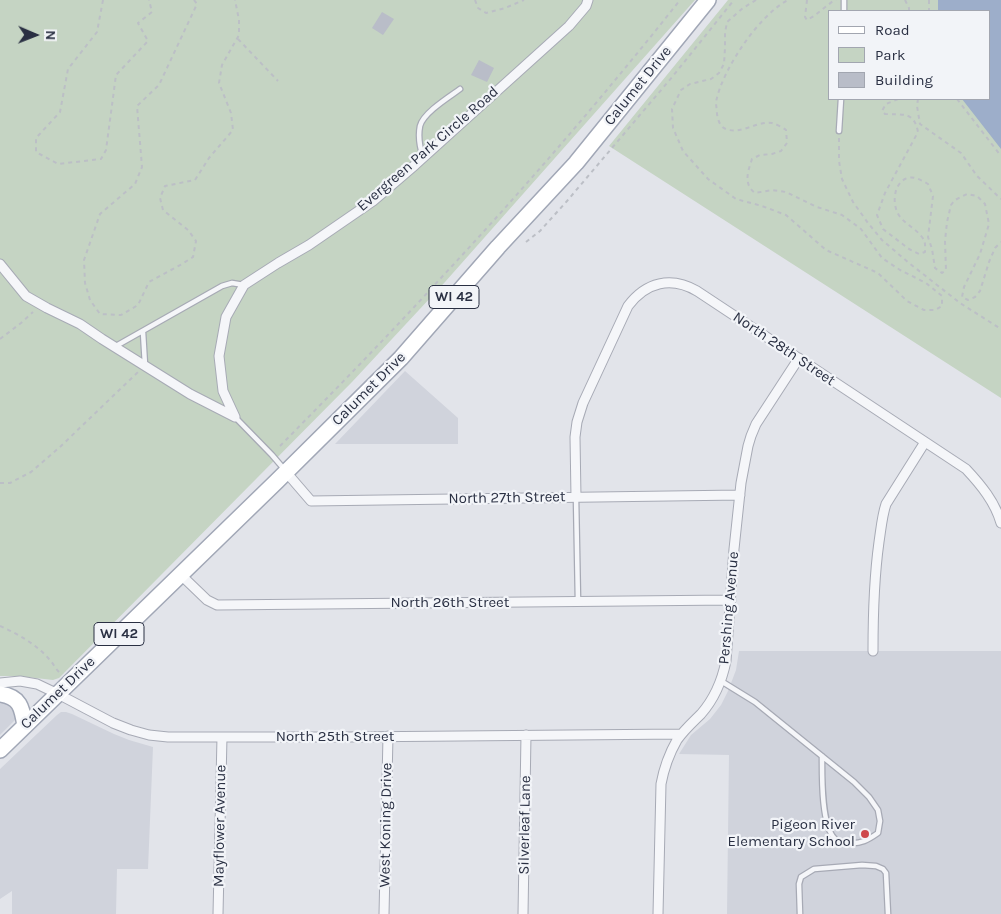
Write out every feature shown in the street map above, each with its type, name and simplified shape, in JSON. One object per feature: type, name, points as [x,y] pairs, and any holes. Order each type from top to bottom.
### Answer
[{"type":"main road","name":"Calumet Drive","points":[[0,750],[401,358],[498,247],[576,163],[708,0]]},
{"type":"main road","points":[[0,694],[12,697],[18,702],[25,726]]},
{"type":"street","name":"Evergreen Park Circle Road","points":[[235,417],[223,391],[219,356],[226,317],[244,285],[309,245],[373,201],[569,26],[586,6],[588,0]]},
{"type":"street","name":"Evergreen Park Circle Road","points":[[0,264],[26,296],[80,324],[190,394],[235,417]]},
{"type":"street","name":"North 28th Street","points":[[576,497],[576,438],[583,403],[628,306],[648,288],[670,282],[690,287],[966,469],[986,492],[996,508],[1001,523]]},
{"type":"street","name":"Pershing Avenue","points":[[658,914],[661,784],[664,769],[681,734],[710,703],[721,681],[726,661],[741,483],[751,436],[756,424],[799,358]]},
{"type":"street","points":[[873,651],[874,600],[883,514],[886,504],[925,442]]},
{"type":"street","name":"North 27th Street","points":[[286,472],[311,500],[740,495]]},
{"type":"street","name":"North 26th Street","points":[[181,575],[207,600],[217,605],[731,600]]},
{"type":"street","name":"North 25th Street","points":[[0,683],[20,682],[43,686],[113,723],[149,735],[168,737],[681,734]]},
{"type":"street","name":"Silverleaf Lane","points":[[523,914],[526,735]]},
{"type":"street","name":"West Koning Drive","points":[[384,914],[388,736]]},
{"type":"street","name":"Mayflower Avenue","points":[[218,914],[222,737]]},
{"type":"lane","points":[[423,157],[420,148],[420,125],[426,115],[460,89]]},
{"type":"lane","points":[[840,131],[841,100]]},
{"type":"lane","points":[[115,347],[222,286],[232,284],[244,285]]},
{"type":"lane","points":[[143,332],[145,366]]},
{"type":"lane","name":"Evergreen Park Circle Road","points":[[235,417],[286,472]]},
{"type":"lane","points":[[576,497],[578,602]]},
{"type":"lane","points":[[721,681],[755,702],[822,756],[854,782],[869,797],[878,810],[880,821],[878,833],[864,842],[840,842],[834,838],[827,825],[824,807],[822,756]]},
{"type":"lane","points":[[800,914],[799,884],[801,876],[814,869],[862,865],[876,866],[886,872],[888,914]]},
{"type":"path","points":[[103,0],[97,32],[68,68],[60,112],[36,138],[36,152],[58,164],[101,159],[106,150],[116,75],[148,41],[138,23],[152,12],[149,0]]},
{"type":"path","points":[[194,0],[197,4],[159,85],[138,106],[142,167],[135,184],[100,214],[84,260],[84,283],[90,300],[100,314],[121,315],[138,305],[149,282],[193,257],[196,241],[188,230],[163,210],[160,198],[165,186],[195,180],[209,158],[233,130],[232,113],[219,83],[222,65],[239,36],[239,20],[235,0]]},
{"type":"path","points":[[475,0],[478,8],[486,13],[524,0]]},
{"type":"path","points":[[280,446],[370,354],[510,202],[680,0]]},
{"type":"path","points":[[526,242],[540,231],[567,201],[667,84],[734,0]]},
{"type":"path","points":[[756,0],[727,22],[724,33],[724,64],[718,73],[711,79],[690,84],[681,90],[672,109],[673,128],[682,151],[708,179],[736,199],[786,215],[826,250],[878,273],[907,301],[924,310],[935,310],[942,306],[942,296],[926,283],[900,270],[882,258],[861,229],[842,215],[817,207],[786,192],[772,190],[756,193],[752,190],[747,182],[752,159],[760,155],[781,151],[787,143],[786,130],[773,123],[758,124],[738,130],[726,129],[718,122],[716,104],[723,82],[737,54],[762,22],[782,3],[788,0]]},
{"type":"path","points":[[807,0],[806,20],[833,1],[838,0]]},
{"type":"path","points":[[238,38],[278,81]]},
{"type":"path","points":[[896,100],[886,104],[882,111],[885,114],[909,116],[916,122],[918,132],[885,194],[877,215],[883,229],[909,249],[919,254],[925,252],[926,244],[922,237],[900,218],[894,195],[906,178],[916,178],[928,184],[933,196],[928,237],[935,268],[942,273],[946,270],[945,241],[951,206],[955,200],[967,194],[977,196],[985,204],[989,224],[980,254],[964,287],[962,297],[968,300],[975,297],[980,291],[995,248],[1001,242]]},
{"type":"path","points":[[918,100],[920,124],[961,153],[977,176],[1001,199]]},
{"type":"path","points":[[958,100],[1001,156]]},
{"type":"path","points":[[840,131],[839,161],[842,180],[853,202],[868,223],[882,240],[909,263],[960,303],[1001,329]]},
{"type":"path","points":[[0,339],[21,323],[40,304]]},
{"type":"path","points":[[0,483],[10,483],[32,472],[145,366]]},
{"type":"path","points":[[284,442],[287,445]]},
{"type":"path","points":[[0,626],[20,635],[31,643],[48,658],[59,672]]},
{"type":"shaded area","points":[[405,371],[458,418],[458,444],[335,444]]},
{"type":"shaded area","name":"Pigeon River Elementary School","points":[[739,651],[1001,651],[1001,914],[727,914],[729,755],[679,754],[691,735],[710,719],[721,705],[736,670]]},
{"type":"shaded area","points":[[0,699],[13,701],[17,718],[0,735]]},
{"type":"shaded area","points":[[61,712],[72,714],[114,734],[153,747],[148,869],[117,869],[116,914],[12,914],[12,891],[0,899],[0,769]]},
{"type":"green space","points":[[0,0],[695,0],[445,282],[352,382],[59,678],[53,680],[0,676]]},
{"type":"green space","points":[[728,0],[1001,0],[1001,398],[609,146]]},
{"type":"water","points":[[938,0],[1001,0],[1001,149],[963,100],[991,100],[991,10],[938,10]]},
{"type":"building","points":[[382,12],[394,19],[383,35],[372,28]]},
{"type":"building","points":[[479,60],[494,68],[487,82],[471,75]]},
{"type":"place","name":"Pigeon River Elementary School","points":[[865,834]]}]
